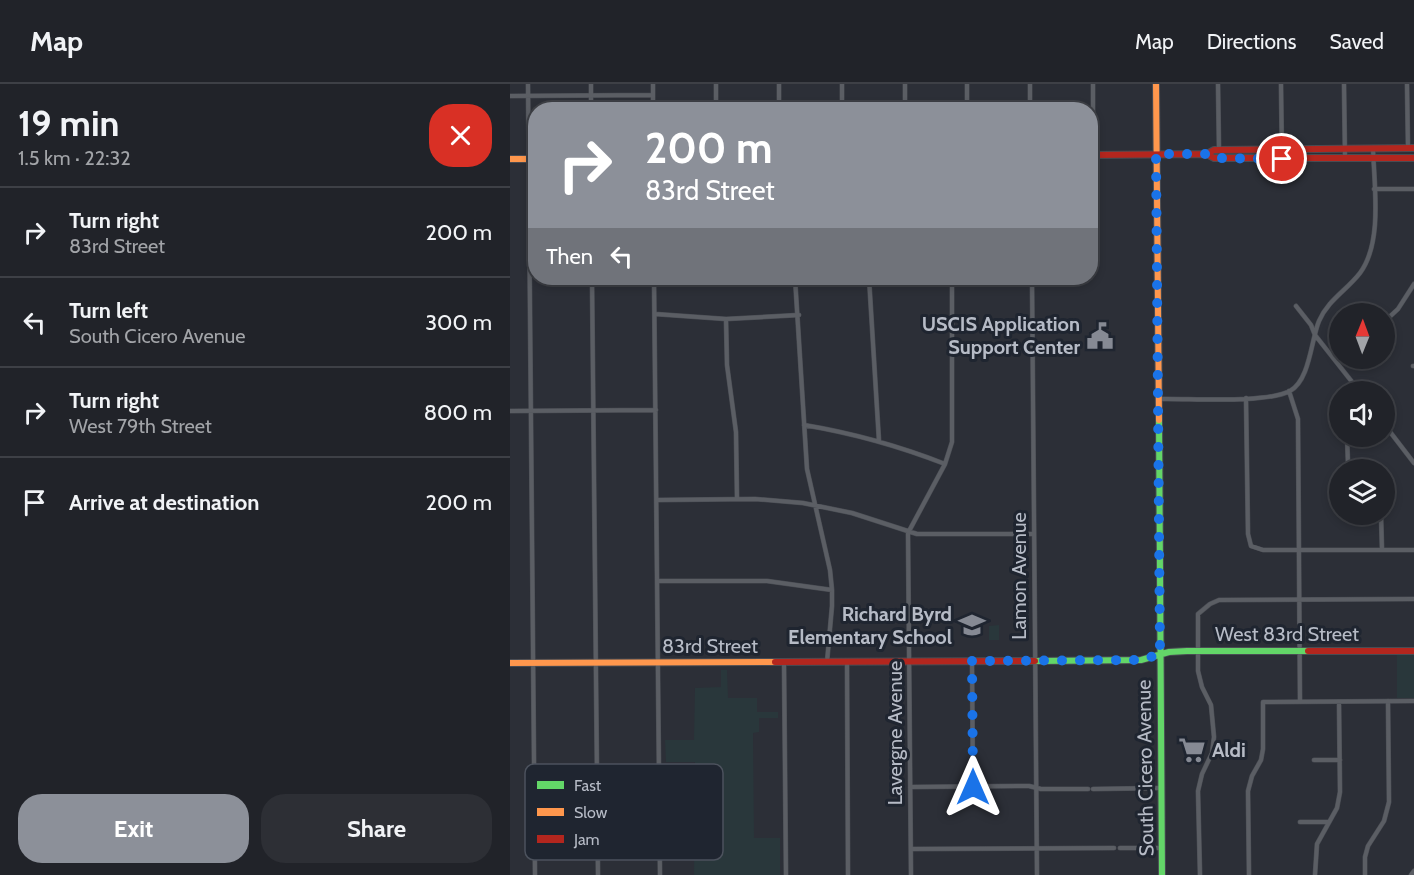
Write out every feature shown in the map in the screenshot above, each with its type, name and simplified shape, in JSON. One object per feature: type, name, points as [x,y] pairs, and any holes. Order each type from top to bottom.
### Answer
[{"type":"main road","name":"South Cicero Avenue","points":[[1156,84],[1162,875]]},
{"type":"main road","points":[[1098,155],[1207,154],[1214,150],[1411,148]]},
{"type":"main road","points":[[1207,154],[1214,158],[1414,158]]},
{"type":"main road","points":[[510,159],[528,159]]},
{"type":"main road","name":"West 83rd Street","points":[[1160,654],[1197,651],[1414,651]]},
{"type":"main road","name":"83rd Street","points":[[510,663],[1141,660],[1160,654]]},
{"type":"street","points":[[528,84],[528,159]]},
{"type":"street","points":[[591,84],[591,102]]},
{"type":"street","points":[[653,84],[653,102]]},
{"type":"street","points":[[716,84],[716,102]]},
{"type":"street","points":[[779,84],[779,102]]},
{"type":"street","points":[[842,84],[842,102]]},
{"type":"street","points":[[905,84],[905,102]]},
{"type":"street","points":[[967,84],[967,102]]},
{"type":"street","points":[[1030,84],[1030,102]]},
{"type":"street","points":[[1093,84],[1093,102]]},
{"type":"street","points":[[1218,84],[1219,150]]},
{"type":"street","points":[[1281,84],[1282,159]]},
{"type":"street","points":[[1344,84],[1345,159]]},
{"type":"street","points":[[1407,84],[1411,148]]},
{"type":"street","points":[[510,96],[653,95]]},
{"type":"street","points":[[1158,399],[1268,398],[1289,391],[1298,384],[1319,321],[1328,305],[1360,274],[1370,253],[1374,232],[1373,148]]},
{"type":"street","points":[[1374,189],[1414,189]]},
{"type":"street","points":[[1395,312],[1414,284]]},
{"type":"street","points":[[529,285],[534,764]]},
{"type":"street","points":[[592,285],[597,764]]},
{"type":"street","points":[[654,285],[659,764]]},
{"type":"street","points":[[796,285],[807,469],[830,570],[832,590],[827,662]]},
{"type":"street","points":[[869,285],[879,441]]},
{"type":"street","name":"Lavergne Avenue","points":[[911,875],[908,533],[950,453],[953,431],[952,285]]},
{"type":"street","name":"Lamon Avenue","points":[[1032,285],[1037,875]]},
{"type":"street","points":[[1296,306],[1311,325],[1315,335],[1329,349]]},
{"type":"street","points":[[655,314],[726,319],[799,315]]},
{"type":"street","points":[[726,319],[727,365],[736,432],[736,499]]},
{"type":"street","points":[[1289,391],[1298,419],[1300,702]]},
{"type":"street","points":[[1246,398],[1248,534],[1251,546],[1258,550],[1414,550]]},
{"type":"street","points":[[510,411],[656,410]]},
{"type":"street","points":[[804,425],[879,441],[945,464]]},
{"type":"street","points":[[1395,438],[1414,463]]},
{"type":"street","points":[[657,500],[778,500],[814,505],[871,519],[908,533],[1034,534]]},
{"type":"street","points":[[1381,525],[1382,550]]},
{"type":"street","points":[[657,580],[767,581],[832,590]]},
{"type":"street","points":[[1200,875],[1198,791],[1202,774],[1212,753],[1214,737],[1213,712],[1199,680],[1197,618],[1205,607],[1220,600],[1414,599]]},
{"type":"street","points":[[972,661],[973,787]]},
{"type":"street","points":[[784,662],[786,875]]},
{"type":"street","points":[[847,662],[848,875]]},
{"type":"street","points":[[1365,875],[1365,857],[1368,846],[1384,820],[1389,802],[1388,701]]},
{"type":"street","points":[[1249,875],[1248,791],[1252,776],[1261,760],[1263,749],[1263,702],[1414,701]]},
{"type":"street","points":[[1315,875],[1317,844],[1337,808],[1340,792],[1339,702]]},
{"type":"street","points":[[1314,760],[1340,760]]},
{"type":"street","points":[[910,787],[1161,788]]},
{"type":"street","points":[[1300,822],[1330,822]]},
{"type":"street","points":[[911,849],[1114,848]]},
{"type":"street","points":[[1120,848],[1162,848]]},
{"type":"street","points":[[535,860],[535,875]]},
{"type":"street","points":[[598,860],[598,875]]},
{"type":"street","points":[[660,860],[660,875]]},
{"type":"street","points":[[1411,875],[1414,871]]},
{"type":"shaded area","points":[[999,625],[999,640],[989,640],[989,626]]},
{"type":"shaded area","points":[[1397,655],[1414,655],[1414,698],[1397,698]]},
{"type":"shaded area","points":[[721,670],[727,670],[728,698],[757,698],[757,712],[778,712],[778,718],[759,718],[759,732],[753,733],[754,838],[780,838],[780,875],[694,875],[694,860],[723,860],[723,764],[666,762],[665,740],[694,740],[695,688],[721,687]]},
{"type":"traffic: fast","points":[[1159,420],[1162,875]]},
{"type":"traffic: fast","points":[[1035,661],[1141,660],[1169,652],[1187,651],[1308,651]]},
{"type":"traffic: slow","points":[[1156,84],[1159,420]]},
{"type":"traffic: slow","points":[[510,159],[528,159]]},
{"type":"traffic: slow","points":[[510,663],[775,662]]},
{"type":"traffic: jam","points":[[1207,154],[1214,150],[1414,148]]},
{"type":"traffic: jam","points":[[1098,155],[1207,154],[1214,158],[1414,158]]},
{"type":"traffic: jam","points":[[1308,651],[1414,651]]},
{"type":"traffic: jam","points":[[775,662],[1035,661]]},
{"type":"place","name":"USCIS Application Support Center","points":[[1100,336]]},
{"type":"place","name":"Richard Byrd Elementary School","points":[[972,625]]},
{"type":"place","name":"Aldi","points":[[1192,750]]},
{"type":"route","points":[[973,787],[972,661],[1145,660],[1160,654],[1156,154],[1207,154],[1214,158],[1282,159]]}]
